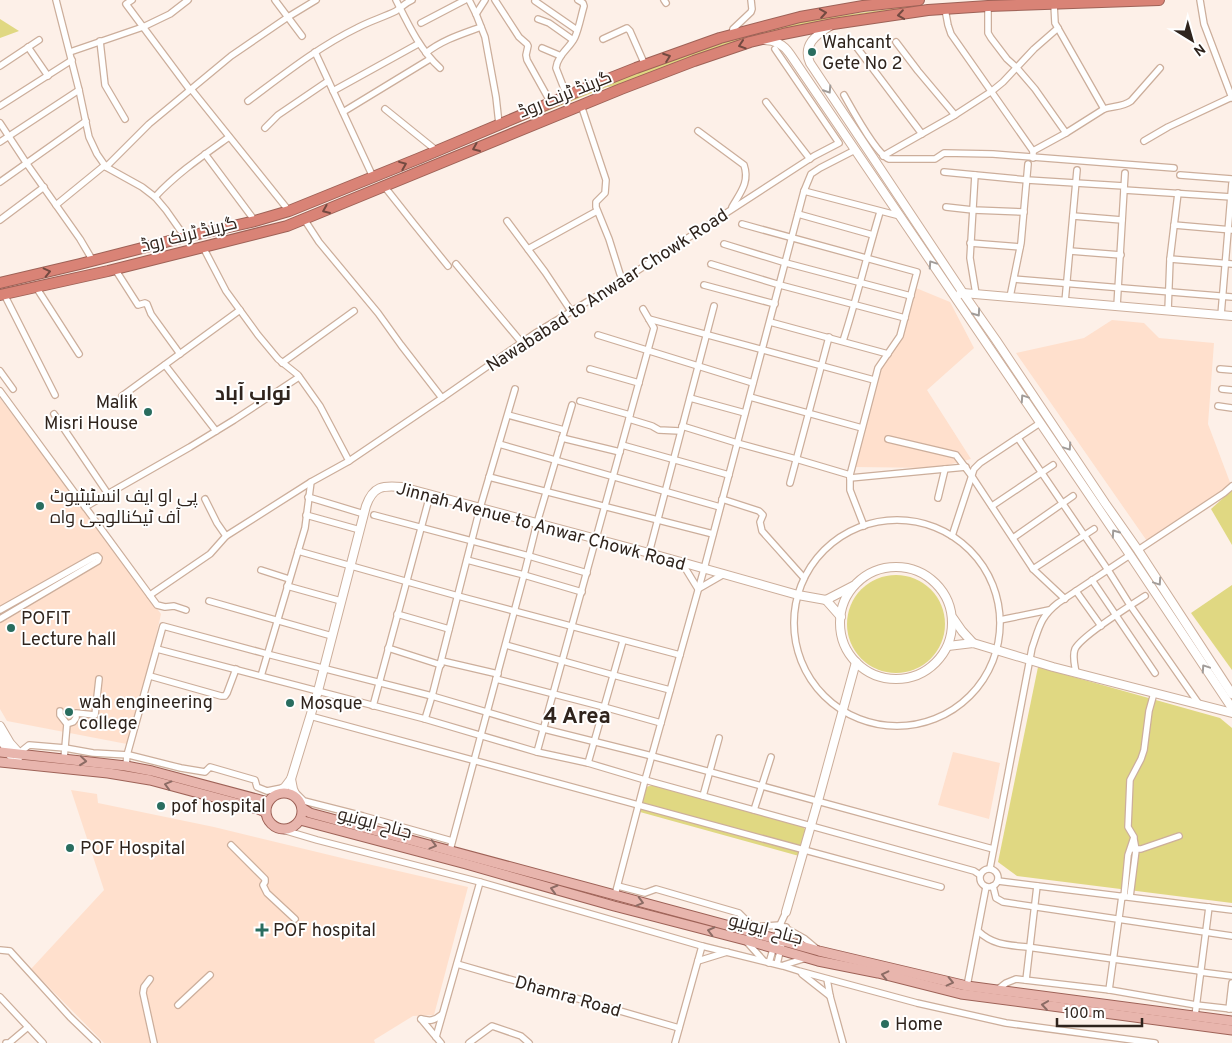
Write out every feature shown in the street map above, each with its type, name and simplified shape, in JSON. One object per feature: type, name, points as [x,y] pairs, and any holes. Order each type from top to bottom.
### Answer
[{"type":"highway","name":"گرینڈ ٹرنک روڈ","points":[[0,283],[256,221],[289,211],[567,96],[645,65],[732,34],[800,17],[885,2],[919,0]]},
{"type":"highway","name":"گرینڈ ٹرنک روڈ","points":[[2,294],[115,269],[270,230],[304,219],[504,136],[694,61],[783,34],[928,5],[946,9],[1159,0]]},
{"type":"highway","points":[[499,124],[504,136]]},
{"type":"main road","points":[[4,752],[126,766],[152,771],[268,802]]},
{"type":"main road","points":[[0,762],[108,773],[150,780],[265,812]]},
{"type":"main road","points":[[292,791],[300,803],[302,808],[300,820],[291,828],[280,829],[274,827],[267,818],[265,812],[268,802],[276,794],[292,791]]},
{"type":"main road","name":"جناح ایونیو","points":[[302,808],[310,813],[451,846],[616,891],[742,929],[808,958],[961,994],[1232,1030]]},
{"type":"main road","name":"جناح ایونیو","points":[[300,820],[744,940],[819,951],[967,986],[1232,1021]]},
{"type":"street","points":[[56,0],[72,60],[89,137],[97,154],[106,166],[142,187],[155,197],[185,237]]},
{"type":"street","points":[[132,0],[126,4],[143,27],[190,90],[289,211]]},
{"type":"street","points":[[70,52],[143,27],[170,14],[188,0]]},
{"type":"street","points":[[275,0],[302,36]]},
{"type":"street","points":[[56,205],[106,166],[149,124],[231,56],[288,16],[316,0]]},
{"type":"street","points":[[396,0],[426,53],[440,68]]},
{"type":"street","points":[[248,101],[314,52],[356,28],[398,10],[405,3],[412,0]]},
{"type":"street","points":[[421,23],[465,0]]},
{"type":"street","points":[[469,0],[485,37],[499,124]]},
{"type":"street","points":[[476,14],[485,0]]},
{"type":"street","points":[[495,0],[519,37],[527,44],[527,60],[551,103]]},
{"type":"street","points":[[567,96],[556,65],[574,40],[584,6],[578,0]]},
{"type":"street","points":[[732,34],[733,29],[752,9],[751,0]]},
{"type":"street","points":[[1144,141],[1168,127],[1232,97],[1204,24],[1200,0]]},
{"type":"street","points":[[535,2],[577,30]]},
{"type":"street","points":[[1054,4],[1055,23],[1104,109]]},
{"type":"street","points":[[988,6],[988,33],[1007,59],[1035,89],[1066,133]]},
{"type":"street","points":[[946,9],[951,34],[1033,150],[1033,158]]},
{"type":"street","points":[[538,19],[548,23],[574,40]]},
{"type":"street","points":[[833,24],[812,40],[808,50],[810,63],[962,293],[1138,550],[1232,694]]},
{"type":"street","points":[[426,53],[451,38],[481,27]]},
{"type":"street","points":[[603,39],[627,28],[645,65]]},
{"type":"street","points":[[883,156],[992,91],[1058,28]]},
{"type":"street","points":[[0,66],[39,40]]},
{"type":"street","points":[[760,40],[774,41],[787,49],[1232,708]]},
{"type":"street","points":[[100,41],[105,84],[125,119]]},
{"type":"street","points":[[896,42],[954,115]]},
{"type":"street","points":[[333,91],[418,44]]},
{"type":"street","points":[[855,45],[922,134]]},
{"type":"street","points":[[28,47],[48,76]]},
{"type":"street","points":[[542,48],[561,56]]},
{"type":"street","name":"Nawababad to Anwaar Chowk Road","points":[[150,595],[210,554],[226,536],[311,482],[349,461],[522,342],[838,143],[775,49]]},
{"type":"street","points":[[314,52],[373,177]]},
{"type":"street","points":[[343,112],[430,59]]},
{"type":"street","points":[[0,106],[72,60]]},
{"type":"street","points":[[1033,150],[1066,133],[1104,109],[1127,104],[1160,68]]},
{"type":"street","points":[[1225,79],[1232,76]]},
{"type":"street","points":[[265,128],[278,115],[328,81]]},
{"type":"street","points":[[0,142],[79,90]]},
{"type":"street","points":[[844,95],[884,158],[889,160],[935,159],[944,153],[993,154],[1174,168]]},
{"type":"street","points":[[766,102],[810,159]]},
{"type":"street","points":[[581,105],[606,180],[605,194],[596,204],[597,211],[623,280]]},
{"type":"street","points":[[385,109],[437,151]]},
{"type":"street","points":[[0,182],[86,121]]},
{"type":"street","points":[[0,123],[26,164],[94,261]]},
{"type":"street","points":[[698,131],[746,168],[746,181],[731,209]]},
{"type":"street","points":[[155,197],[205,154],[229,137]]},
{"type":"street","points":[[753,927],[740,913],[656,889],[645,894],[616,891],[746,413],[804,191],[811,174],[855,150]]},
{"type":"street","points":[[205,154],[256,221]]},
{"type":"street","points":[[1010,297],[1020,247],[1028,164]]},
{"type":"street","points":[[872,175],[880,169]]},
{"type":"street","points":[[1065,302],[1077,170]]},
{"type":"street","points":[[944,172],[1231,197]]},
{"type":"street","points":[[1117,306],[1125,173]]},
{"type":"street","points":[[975,175],[970,258],[976,294]]},
{"type":"street","points":[[1180,175],[1232,179]]},
{"type":"street","points":[[1221,315],[1222,296],[1229,263],[1232,183]]},
{"type":"street","points":[[384,186],[448,266]]},
{"type":"street","points":[[0,220],[44,188]]},
{"type":"street","points":[[804,191],[900,216]]},
{"type":"street","points":[[1168,311],[1170,259],[1178,193]]},
{"type":"street","points":[[946,207],[1024,212]]},
{"type":"street","points":[[528,249],[597,211]]},
{"type":"street","points":[[843,341],[880,212]]},
{"type":"street","points":[[798,214],[873,235]]},
{"type":"street","points":[[1073,216],[1122,220]]},
{"type":"street","points":[[304,219],[319,242],[378,312],[442,398]]},
{"type":"street","points":[[507,220],[571,311]]},
{"type":"street","points":[[742,224],[918,272],[900,336],[878,368],[874,380],[850,477],[850,490],[864,526]]},
{"type":"street","points":[[1174,225],[1230,230]]},
{"type":"street","points":[[970,243],[1020,247]]},
{"type":"street","points":[[724,244],[786,263],[911,296]]},
{"type":"street","points":[[203,247],[226,291],[258,335],[282,363],[299,377],[320,406],[349,461]]},
{"type":"street","points":[[1070,251],[1120,254]]},
{"type":"street","points":[[1170,259],[1229,263]]},
{"type":"street","points":[[456,264],[522,342]]},
{"type":"street","points":[[711,264],[905,318]]},
{"type":"street","points":[[115,269],[138,305],[147,304],[150,314],[180,354]]},
{"type":"street","points":[[1014,279],[1232,296]]},
{"type":"street","points":[[704,285],[774,304]]},
{"type":"street","points":[[36,287],[79,354]]},
{"type":"street","points":[[955,297],[962,293],[1232,316]]},
{"type":"street","points":[[2,294],[55,396]]},
{"type":"street","points":[[649,553],[714,306]]},
{"type":"street","points":[[538,752],[654,328],[643,309]]},
{"type":"street","points":[[122,396],[240,310]]},
{"type":"street","points":[[282,363],[354,311]]},
{"type":"street","points":[[649,319],[874,380]]},
{"type":"street","points":[[770,322],[888,354]]},
{"type":"street","points":[[598,335],[753,383]]},
{"type":"street","points":[[790,483],[829,337]]},
{"type":"street","points":[[988,345],[996,340]]},
{"type":"street","points":[[165,365],[216,431]]},
{"type":"street","points":[[590,369],[639,384]]},
{"type":"street","points":[[1220,369],[1232,370]]},
{"type":"street","points":[[0,371],[12,389]]},
{"type":"street","points":[[85,507],[216,431],[299,377]]},
{"type":"street","points":[[1222,389],[1232,390]]},
{"type":"street","points":[[425,719],[480,508],[515,390]]},
{"type":"street","points":[[0,391],[157,605],[165,607],[174,606],[186,610]]},
{"type":"street","points":[[750,397],[862,428]]},
{"type":"street","points":[[690,398],[746,413]]},
{"type":"street","points":[[580,401],[630,417],[659,430],[681,429],[796,459],[850,477],[966,467]]},
{"type":"street","points":[[18,754],[29,745],[93,753],[128,755],[197,771],[205,772],[210,768],[255,780],[257,787],[267,791],[292,791],[304,801],[363,816],[451,846],[537,523],[572,405]]},
{"type":"street","points":[[1218,406],[1232,408]]},
{"type":"street","points":[[54,414],[108,494]]},
{"type":"street","points":[[508,414],[564,430]]},
{"type":"street","points":[[952,536],[974,469],[980,462],[1040,423]]},
{"type":"street","points":[[562,438],[620,452]]},
{"type":"street","points":[[1018,438],[1199,704]]},
{"type":"street","points":[[888,439],[956,455],[972,475],[1034,569],[1065,599]]},
{"type":"street","points":[[499,444],[720,507]]},
{"type":"street","points":[[622,445],[729,475]]},
{"type":"street","points":[[992,506],[1053,465]]},
{"type":"street","points":[[938,498],[945,469]]},
{"type":"street","points":[[489,477],[713,534]]},
{"type":"street","points":[[261,676],[305,528],[311,482]]},
{"type":"street","name":"Jinnah Avenue to Anwar Chowk Road","points":[[292,791],[291,779],[318,691],[364,514],[370,496],[377,489],[388,486],[402,487],[798,595],[826,600]]},
{"type":"street","points":[[1138,550],[1232,486]]},
{"type":"street","points":[[373,706],[430,495]]},
{"type":"street","points":[[1013,538],[1074,496]]},
{"type":"street","points":[[308,497],[364,514]]},
{"type":"street","points":[[205,499],[226,536]]},
{"type":"street","points":[[722,500],[760,511],[762,515],[760,522],[762,531],[804,578]]},
{"type":"street","points":[[1097,508],[1104,503]]},
{"type":"street","points":[[306,515],[360,530]]},
{"type":"street","points":[[374,515],[587,573]]},
{"type":"street","points":[[894,520],[909,521],[924,524],[952,536],[977,558],[994,587],[998,603],[1000,620],[996,650],[990,666],[981,681],[970,695],[957,706],[942,715],[909,725],[891,726],[874,723],[857,718],[842,710],[817,688],[808,675],[796,644],[795,611],[804,578],[819,556],[829,546],[852,531],[864,526],[894,520]]},
{"type":"street","points":[[1034,569],[1094,529]]},
{"type":"street","points":[[298,551],[680,655]]},
{"type":"street","points":[[990,868],[1032,648],[1042,619],[1049,610],[1130,555]]},
{"type":"street","points":[[0,610],[94,557],[97,556],[99,558],[98,561],[0,619]]},
{"type":"street","points":[[467,560],[582,592]]},
{"type":"street","points":[[682,562],[698,589]]},
{"type":"street","points":[[841,617],[826,600],[855,585],[872,572],[893,567],[915,570],[933,580],[947,597],[952,618],[952,632],[948,646],[938,661],[923,672],[906,678],[887,678],[870,673],[856,662],[846,648],[841,633],[841,617],[845,600],[855,585]]},
{"type":"street","points":[[262,570],[289,579]]},
{"type":"street","points":[[698,589],[724,574]]},
{"type":"street","points":[[1092,580],[1155,673]]},
{"type":"street","points":[[287,586],[341,601]]},
{"type":"street","points":[[1076,591],[1101,626]]},
{"type":"street","points":[[1076,673],[1074,653],[1075,648],[1080,642],[1145,596]]},
{"type":"street","points":[[209,601],[332,636]]},
{"type":"street","points":[[1000,620],[1049,610]]},
{"type":"street","points":[[397,614],[450,629]]},
{"type":"street","points":[[952,618],[973,643]]},
{"type":"street","points":[[126,766],[163,626],[432,696],[544,729],[652,756],[993,849]]},
{"type":"street","points":[[588,763],[623,641]]},
{"type":"street","points":[[948,646],[973,643],[1076,673],[1232,713]]},
{"type":"street","points":[[506,645],[670,690]]},
{"type":"street","points":[[388,648],[661,724]]},
{"type":"street","points":[[157,649],[425,719],[538,752],[588,763],[974,871],[980,875]]},
{"type":"street","points":[[767,962],[778,944],[856,662]]},
{"type":"street","points":[[150,676],[224,696],[227,693],[236,669]]},
{"type":"street","points":[[67,724],[73,722],[76,718],[76,712],[95,715],[99,679]]},
{"type":"street","points":[[1109,990],[1118,920],[1125,897],[1133,849],[1134,836],[1128,827],[1130,780],[1144,750],[1149,711],[1154,693]]},
{"type":"street","points":[[60,711],[60,715],[67,724],[64,759]]},
{"type":"street","points":[[310,716],[941,887]]},
{"type":"street","points":[[0,726],[18,754],[17,764]]},
{"type":"street","points":[[0,738],[4,752],[17,764]]},
{"type":"street","points":[[703,796],[719,738]]},
{"type":"street","points":[[754,810],[771,756]]},
{"type":"street","points":[[276,794],[292,791]]},
{"type":"street","points":[[280,829],[480,882],[702,946],[780,965],[917,1003],[1006,1023],[1128,1041],[1155,1043]]},
{"type":"street","points":[[1133,849],[1179,836]]},
{"type":"street","points":[[231,844],[265,879],[263,885],[267,893],[295,919]]},
{"type":"street","points":[[998,881],[998,874],[993,869],[984,870],[980,875],[981,882],[990,887],[996,898],[1002,902],[1232,936]]},
{"type":"street","points":[[967,986],[978,931],[990,887],[998,881],[1232,910]]},
{"type":"street","points":[[436,1037],[480,882]]},
{"type":"street","points":[[1026,980],[1038,886]]},
{"type":"street","points":[[1195,1016],[1209,907]]},
{"type":"street","points":[[742,929],[783,927],[805,939],[819,951]]},
{"type":"street","points":[[978,931],[985,938],[1003,945],[1232,976]]},
{"type":"street","points":[[744,940],[767,962]]},
{"type":"street","points":[[778,944],[780,965]]},
{"type":"street","points":[[675,1043],[702,946]]},
{"type":"street","points":[[0,950],[10,951],[70,1017],[97,1043]]},
{"type":"street","points":[[698,960],[729,952]]},
{"type":"street","points":[[780,965],[808,958]]},
{"type":"street","name":"Dhamra Road","points":[[456,964],[679,1028]]},
{"type":"street","points":[[798,971],[830,996]]},
{"type":"street","points":[[178,1005],[210,975]]},
{"type":"street","points":[[150,979],[144,987],[143,993],[154,1043]]},
{"type":"street","points":[[827,979],[842,1043]]},
{"type":"street","points":[[996,990],[1016,979],[1109,990],[1231,1009],[1232,983]]},
{"type":"street","points":[[0,997],[44,1043]]},
{"type":"street","points":[[441,1043],[421,1018],[436,1020],[443,1013]]},
{"type":"street","points":[[469,1043],[492,1026],[521,1036],[529,1043]]},
{"type":"street","points":[[3,1042],[9,1043],[28,1027]]},
{"type":"shaded area","points":[[911,6],[917,7],[846,19],[617,86],[607,87],[510,126],[510,123],[688,51],[804,19]]},
{"type":"shaded area","points":[[0,19],[19,31],[0,38]]},
{"type":"shaded area","points":[[916,288],[950,302],[974,348],[927,390],[971,459],[936,468],[854,467],[881,367],[900,340]]},
{"type":"shaded area","points":[[1112,320],[1144,323],[1159,338],[1214,343],[1208,424],[1231,485],[1147,541],[1016,353],[1084,338]]},
{"type":"shaded area","name":"پی او ایف انسٹیٹیوٹ آف ٹیکنالوجی واہ","points":[[0,398],[161,614],[132,745],[7,721],[0,709]]},
{"type":"shaded area","points":[[1232,490],[1232,545],[1211,509]]},
{"type":"shaded area","points":[[896,575],[915,579],[931,589],[941,605],[945,624],[941,643],[931,659],[915,669],[896,673],[877,669],[861,659],[851,643],[847,624],[851,605],[861,589],[877,579]]},
{"type":"shaded area","points":[[1232,585],[1232,670],[1191,613]]},
{"type":"shaded area","points":[[1038,667],[1220,718],[1232,728],[1232,903],[1017,876],[998,862]]},
{"type":"shaded area","points":[[953,752],[1000,763],[989,819],[938,805]]},
{"type":"shaded area","points":[[653,785],[802,826],[807,831],[799,856],[640,812],[646,787]]},
{"type":"shaded area","name":"POF hospital","points":[[71,790],[97,794],[98,803],[214,827],[468,887],[434,1015],[413,1016],[374,1040],[375,1043],[104,1043],[31,969],[104,890]]},
{"type":"place","name":"Wahcant Gete No 2","points":[[812,52]]},
{"type":"place","name":"Malik Misri House","points":[[148,412]]},
{"type":"place","name":"پی او ایف انسٹیٹیوٹ آف ٹیکنالوجی واہ","points":[[40,506]]},
{"type":"place","name":"POFIT Lecture hall","points":[[11,628]]},
{"type":"place","name":"Mosque","points":[[290,703]]},
{"type":"place","name":"wah engineering college","points":[[69,712]]},
{"type":"place","name":"pof hospital","points":[[161,806]]},
{"type":"place","name":"POF Hospital","points":[[70,848]]},
{"type":"place","name":"POF hospital","points":[[262,930]]},
{"type":"place","name":"Home","points":[[885,1024]]},
{"type":"district","name":"نواب آباد","points":[[253,393]]},
{"type":"district","name":"4 Area","points":[[577,715]]}]
